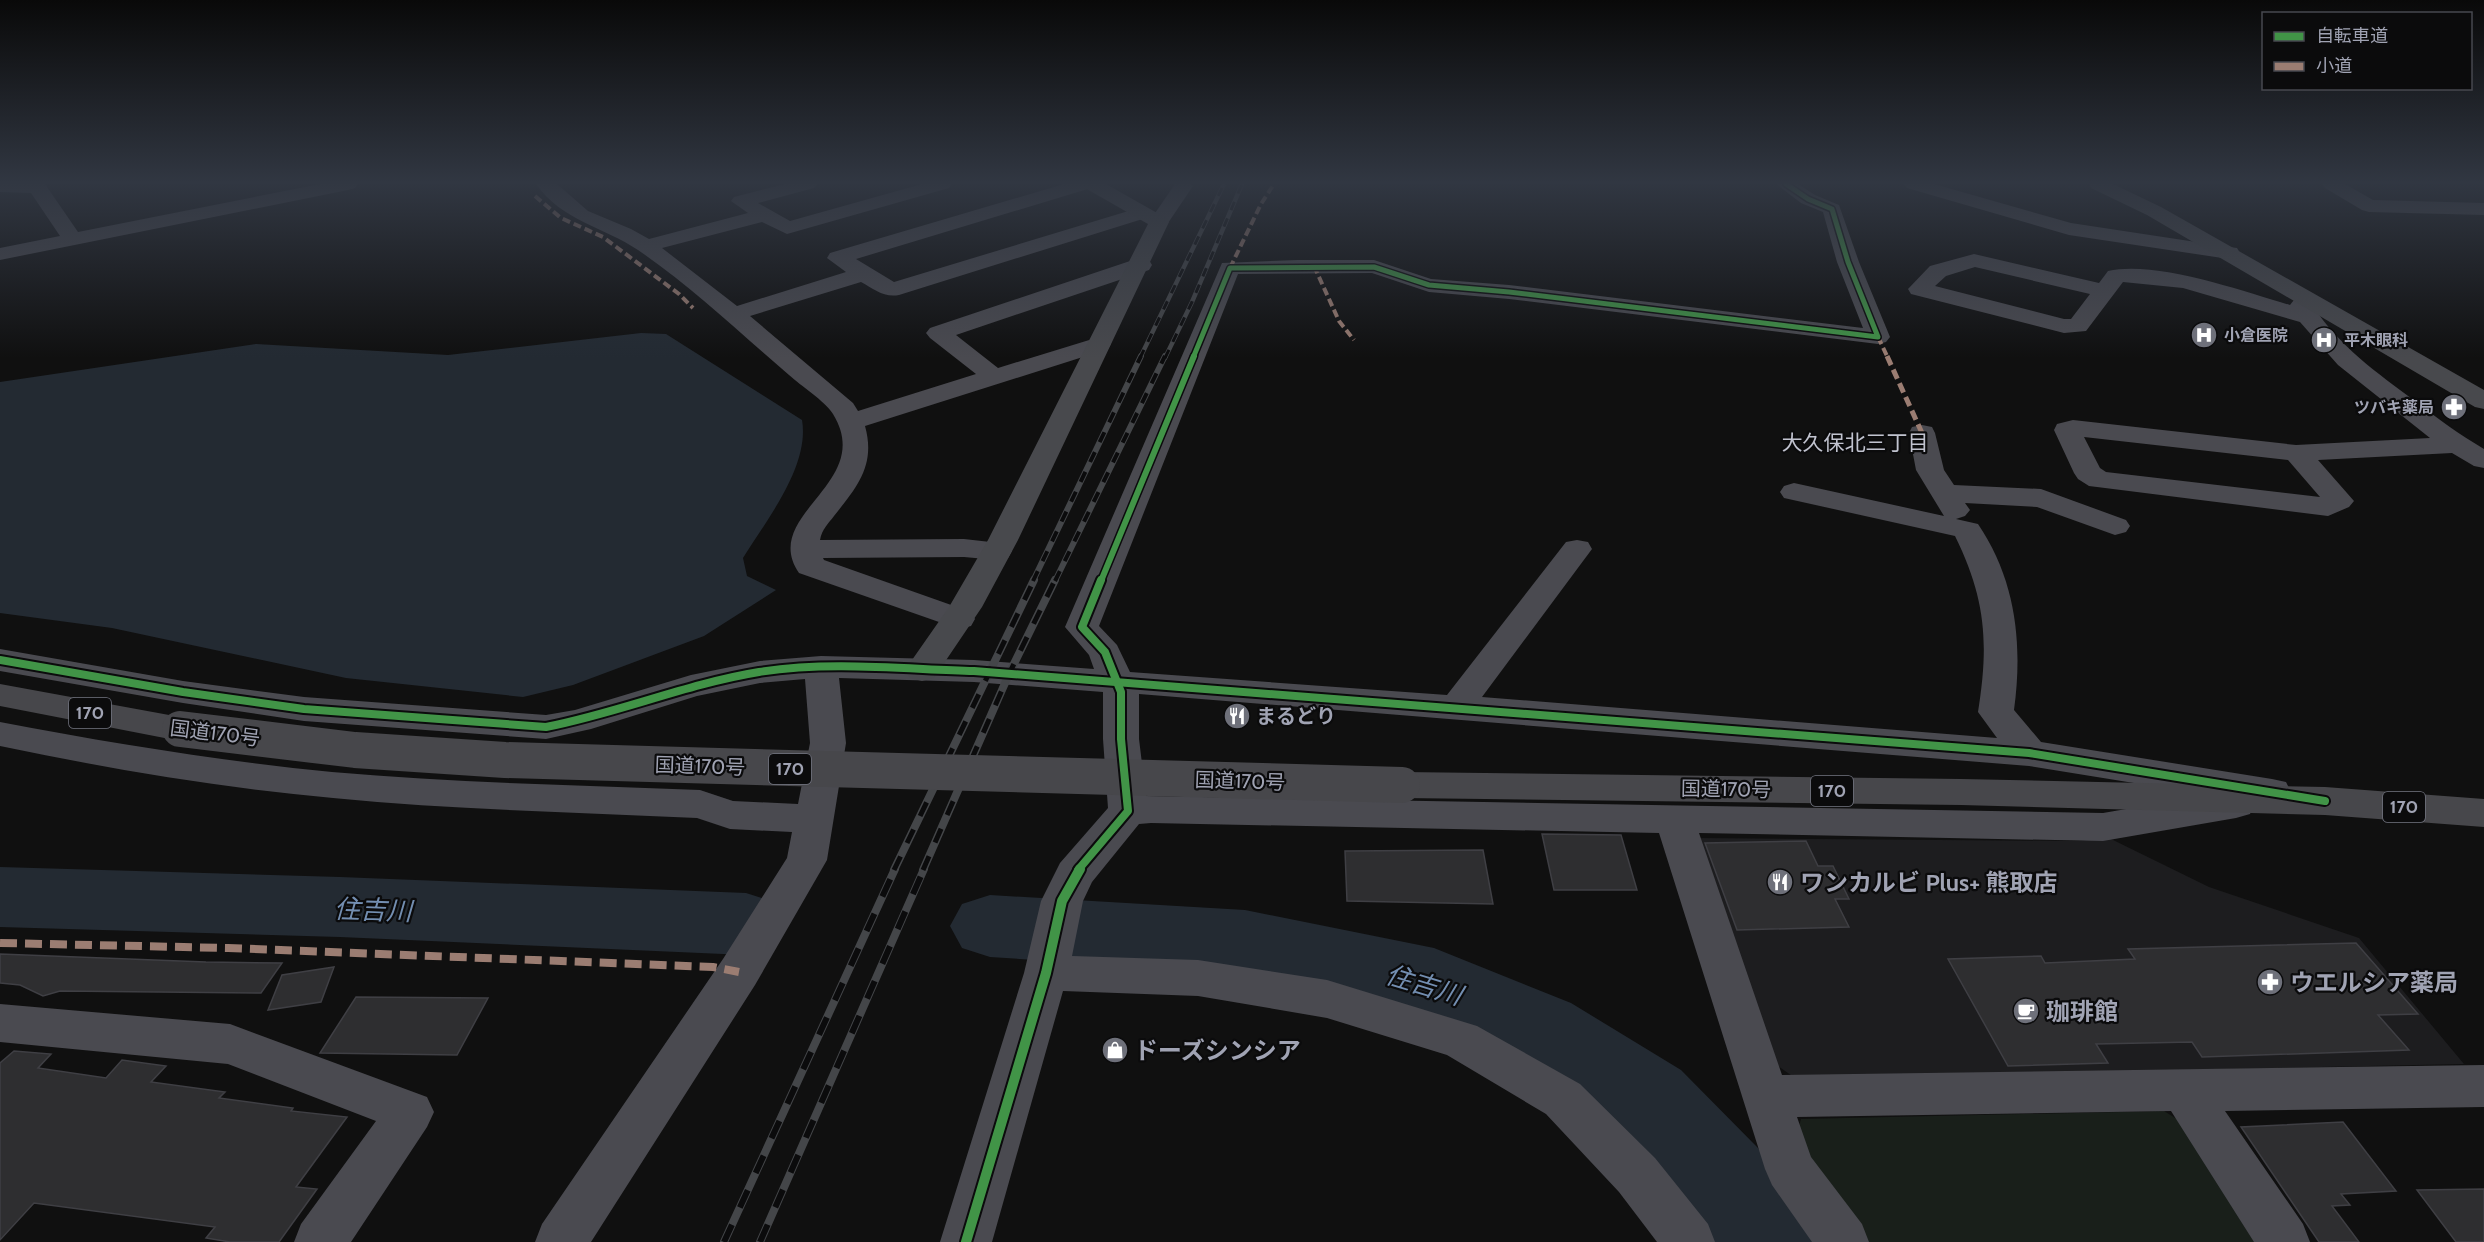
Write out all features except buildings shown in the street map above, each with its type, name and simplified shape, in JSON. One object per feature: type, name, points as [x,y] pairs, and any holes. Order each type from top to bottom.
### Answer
[{"type":"highway","name":"国道170号","points":[[0,695],[180,729],[355,750],[505,760],[1402,785],[1961,792],[2262,799],[2325,801],[2484,813]]},
{"type":"street","points":[[0,254],[58,242]]},
{"type":"street","points":[[640,242],[733,314],[844,409],[851,422],[856,459],[840,489],[806,533],[805,549],[810,566],[959,619]]},
{"type":"street","points":[[646,246],[661,242]]},
{"type":"street","points":[[891,242],[838,258],[891,290],[1064,242]]},
{"type":"street","points":[[922,670],[959,619],[997,551],[1099,344],[1141,265],[1145,242]]},
{"type":"street","points":[[966,1242],[1046,973],[1062,901],[1075,874],[1128,811],[1121,739],[1121,692],[1118,680],[1105,652],[1082,627],[1230,268],[1374,267],[1429,285],[1509,292],[1878,337],[1842,242]]},
{"type":"street","points":[[2152,242],[2229,254]]},
{"type":"street","points":[[2208,242],[2308,308],[2484,401]]},
{"type":"street","points":[[2104,291],[1974,260],[1938,271],[1919,289],[2064,326],[2078,326],[2116,276],[2126,275],[2172,280],[2308,308],[2343,359],[2456,445],[2484,460]]},
{"type":"street","points":[[995,377],[938,333],[1141,265]]},
{"type":"street","points":[[733,314],[863,274]]},
{"type":"street","points":[[851,422],[1099,344]]},
{"type":"street","points":[[2296,453],[2339,501],[2328,507],[2099,480],[2088,473],[2067,430],[2073,428],[2296,453],[2456,445]]},
{"type":"street","points":[[1922,434],[1930,470],[1967,530],[1992,584],[2001,637],[2001,684],[1996,712],[2029,753]]},
{"type":"street","points":[[1794,492],[1967,530]]},
{"type":"street","points":[[1944,493],[2041,498],[2115,526]]},
{"type":"street","points":[[805,549],[964,548],[997,551]]},
{"type":"street","points":[[1456,706],[1577,549]]},
{"type":"street","points":[[0,660],[183,692],[304,709],[546,727],[578,721],[691,686],[760,672],[820,667],[1118,680],[2029,753],[2325,801]]},
{"type":"street","points":[[561,1242],[732,982],[807,860],[828,743],[820,667]]},
{"type":"street","points":[[0,734],[96,754],[269,778],[382,789],[700,804],[730,815],[816,819]]},
{"type":"street","points":[[1128,811],[1163,809],[2103,827],[2262,799]]},
{"type":"street","points":[[1674,819],[1790,1169],[1843,1242]]},
{"type":"street","points":[[1046,973],[1198,978],[1327,999],[1461,1040],[1563,1099],[1637,1175],[1689,1242]]},
{"type":"street","points":[[0,1023],[230,1044],[410,1112],[320,1242]]},
{"type":"street","points":[[1766,1096],[2484,1086]]},
{"type":"street","points":[[2184,1090],[2284,1242]]},
{"type":"shaded area","points":[[641,333],[666,334],[802,420],[803,438],[793,474],[774,510],[743,558],[747,576],[776,590],[704,636],[573,685],[523,697],[346,678],[112,628],[0,613],[0,382],[256,344],[448,355]]},
{"type":"shaded area","points":[[1696,838],[2081,841],[2109,838],[2209,887],[2359,938],[2464,1064],[1795,1078],[1775,1064]]},
{"type":"shaded area","points":[[2164,1111],[2180,1121],[2259,1242],[1865,1242],[1809,1160],[1797,1134],[1801,1119]]},
{"type":"waterway","name":"住吉川","points":[[0,897],[340,907],[746,924]]},
{"type":"waterway","name":"住吉川","points":[[990,926],[1245,942],[1434,982],[1541,1028],[1649,1098],[1725,1179],[1765,1242]]},
{"type":"railway","points":[[1140,358],[1196,242]]},
{"type":"railway","points":[[1165,358],[1217,242]]},
{"type":"railway","points":[[1033,581],[1141,356]]},
{"type":"railway","points":[[1055,581],[1165,356]]},
{"type":"railway","points":[[894,870],[1034,580]]},
{"type":"railway","points":[[923,870],[1009,674],[1055,580]]},
{"type":"railway","points":[[724,1242],[895,869]]},
{"type":"railway","points":[[760,1242],[924,869]]},
{"type":"marked path","points":[[610,242],[679,294],[693,308]]},
{"type":"marked path","points":[[1230,268],[1243,242]]},
{"type":"marked path","points":[[1314,266],[1339,321],[1354,340]]},
{"type":"marked path","points":[[1878,337],[1922,433]]},
{"type":"marked path","points":[[0,943],[228,948],[713,967],[739,972]]},
{"type":"cycle path","points":[[966,1242],[1046,973],[1062,901],[1075,874],[1128,811],[1121,739],[1121,692],[1105,652],[1082,627],[1230,268],[1374,267],[1429,285],[1509,292],[1878,337],[1842,242]]},
{"type":"cycle path","points":[[0,660],[183,692],[304,709],[546,727],[578,721],[691,686],[760,672],[821,667],[974,671],[2029,753],[2325,801]]},
{"type":"place","name":"小倉医院","points":[[2204,335]]},
{"type":"place","name":"平木眼科","points":[[2324,340]]},
{"type":"place","name":"ツバキ薬局","points":[[2454,407]]},
{"type":"place","name":"まるどり","points":[[1237,716]]},
{"type":"place","name":"ワンカルビ Plus+ 熊取店","points":[[1780,882]]},
{"type":"place","name":"ウエルシア薬局","points":[[2270,982]]},
{"type":"place","name":"珈琲館","points":[[2026,1011]]},
{"type":"place","name":"ドーズシンシア","points":[[1115,1050]]},
{"type":"district","name":"大久保北三丁目","points":[[1855,442]]}]
